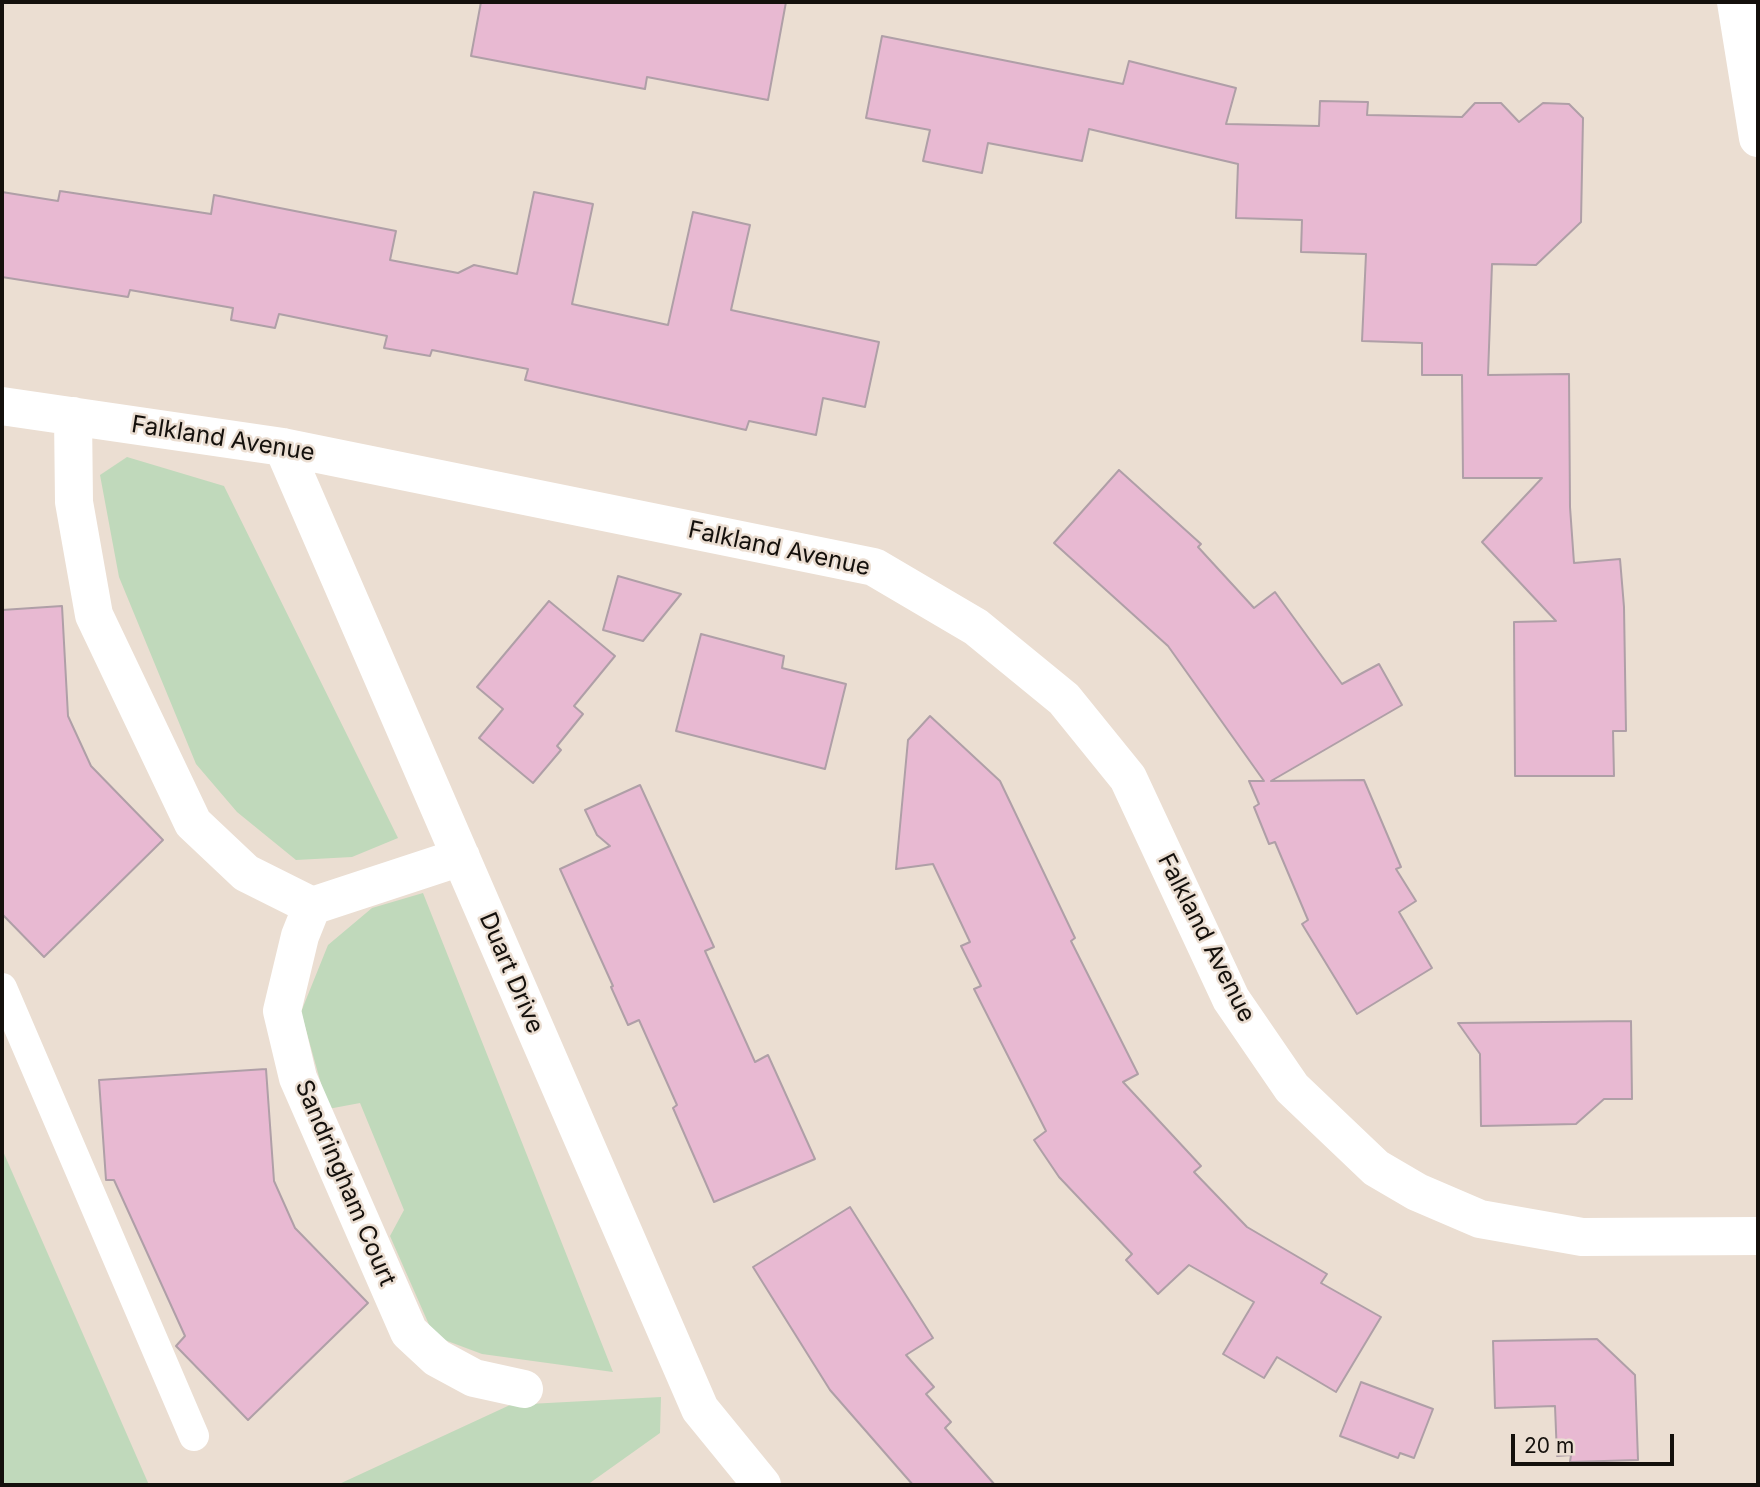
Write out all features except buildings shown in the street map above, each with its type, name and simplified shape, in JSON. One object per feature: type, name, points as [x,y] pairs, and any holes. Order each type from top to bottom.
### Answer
[{"type":"street","points":[[1736,2],[1758,138]]},
{"type":"street","name":"Falkland Avenue","points":[[2,406],[283,447],[874,567],[976,626],[1064,699],[1128,778],[1231,999],[1292,1088],[1376,1168],[1417,1192],[1480,1219],[1582,1237],[1758,1236]]},
{"type":"street","points":[[73,416],[74,502],[94,615],[193,823],[246,873],[312,906],[461,857]]},
{"type":"street","name":"Duart Drive","points":[[283,447],[700,1409],[762,1485]]},
{"type":"street","name":"Sandringham Court","points":[[312,906],[300,936],[282,1011],[298,1078],[410,1332],[437,1359],[474,1378],[524,1389]]},
{"type":"lane","points":[[2,988],[194,1436]]},
{"type":"green space","points":[[127,457],[224,486],[398,838],[352,857],[296,860],[237,812],[196,764],[119,577],[100,475]]},
{"type":"green space","points":[[423,893],[613,1372],[482,1354],[434,1336],[390,1236],[404,1210],[360,1103],[328,1109],[301,1012],[328,945],[372,908]]},
{"type":"green space","points":[[2,1149],[149,1485],[2,1485]]},
{"type":"green space","points":[[661,1397],[660,1433],[587,1485],[337,1485],[510,1405]]}]
